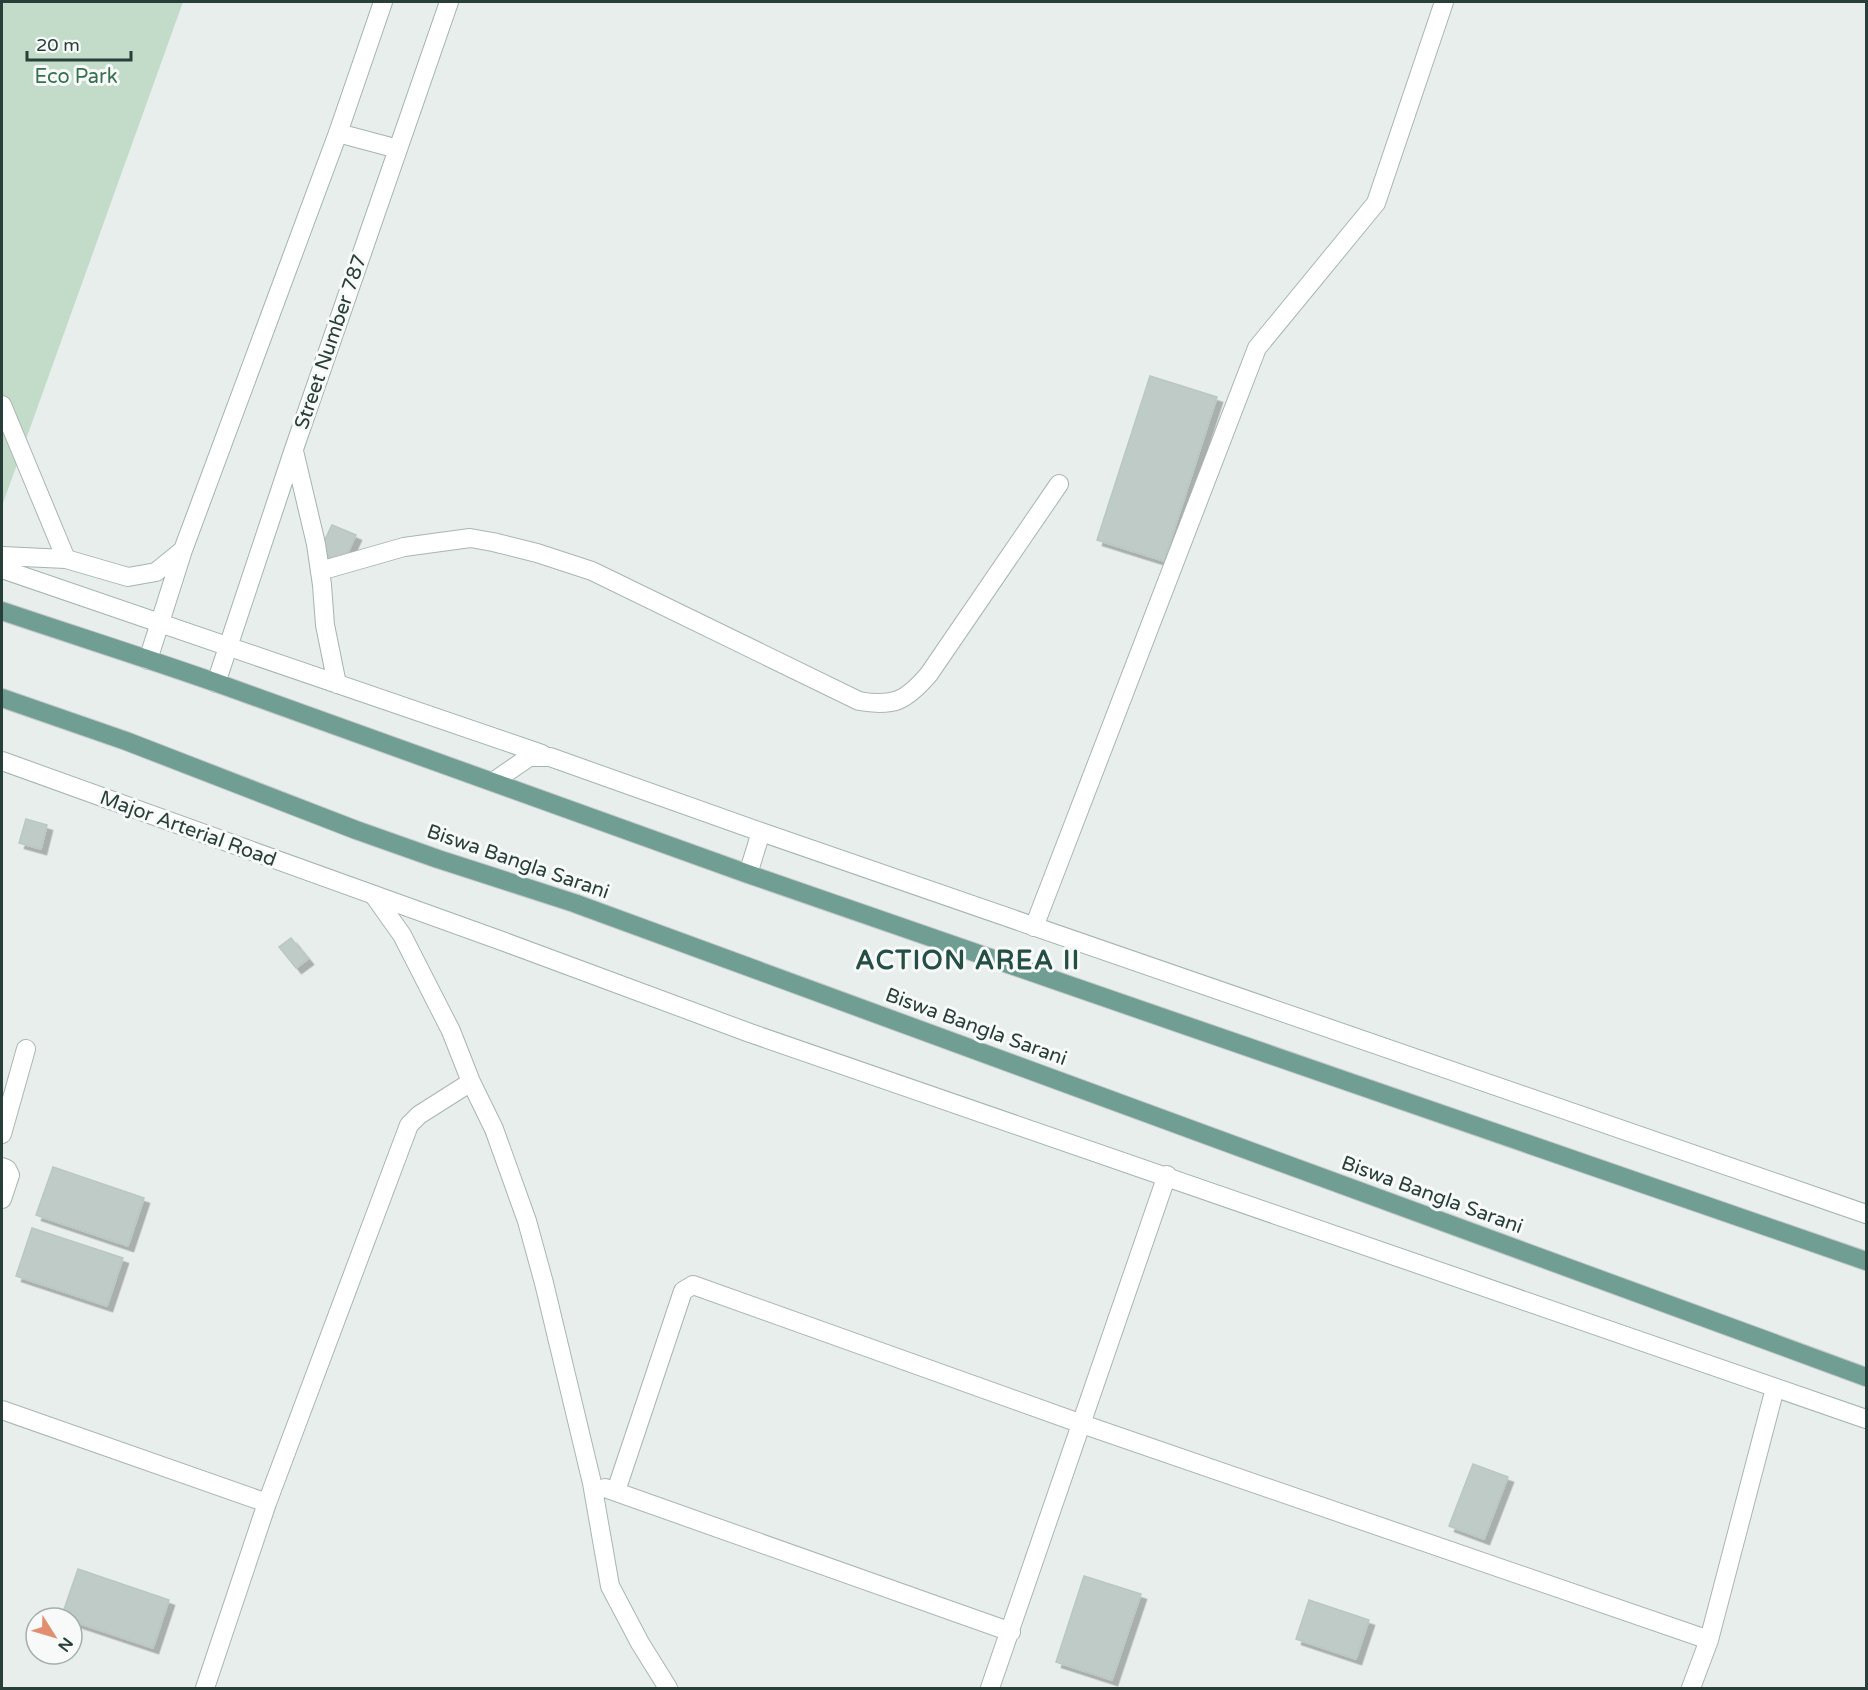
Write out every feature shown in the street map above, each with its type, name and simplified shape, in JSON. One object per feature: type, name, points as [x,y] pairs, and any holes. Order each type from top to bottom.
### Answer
[{"type":"main road","points":[[2,611],[216,682],[568,811],[1866,1261]]},
{"type":"main road","name":"Biswa Bangla Sarani","points":[[2,698],[126,741],[356,830],[574,903],[1866,1377]]},
{"type":"street","points":[[148,660],[183,550],[338,133],[383,2]]},
{"type":"street","name":"Street Number 787","points":[[216,682],[294,449],[450,2]]},
{"type":"street","points":[[1034,927],[1257,348],[1376,203],[1444,2]]},
{"type":"street","points":[[338,133],[398,149]]},
{"type":"street","points":[[2,405],[66,559]]},
{"type":"street","points":[[294,449],[316,544],[325,626],[337,684]]},
{"type":"street","points":[[320,571],[404,547],[470,538],[493,542],[537,553],[592,572],[859,700],[878,704],[894,703],[906,697],[929,674],[1059,484]]},
{"type":"street","points":[[2,556],[66,559],[128,577],[156,572],[183,550]]},
{"type":"street","points":[[2,569],[550,757],[1866,1215]]},
{"type":"street","points":[[493,782],[529,757],[550,757]]},
{"type":"street","name":"Major Arterial Road","points":[[2,761],[750,1033],[1167,1175],[1866,1419]]},
{"type":"street","points":[[748,874],[761,832]]},
{"type":"street","points":[[375,897],[402,935],[451,1031],[471,1082],[494,1129],[527,1221],[592,1483],[610,1586],[640,1643],[668,1689]]},
{"type":"street","points":[[2,1134],[26,1049]]},
{"type":"street","points":[[205,1689],[267,1503],[409,1125],[419,1115],[471,1082]]},
{"type":"street","points":[[2,1167],[7,1168],[10,1175],[2,1199]]},
{"type":"street","points":[[990,1689],[1167,1175]]},
{"type":"street","points":[[616,1491],[683,1291],[693,1285],[1082,1424],[1709,1640]]},
{"type":"street","points":[[1691,1689],[1709,1640],[1775,1388]]},
{"type":"street","points":[[2,1410],[267,1503]]},
{"type":"street","points":[[592,1483],[1011,1632]]},
{"type":"green space","name":"Eco Park","points":[[2,2],[183,2],[2,506]]},
{"type":"building","points":[[1150,376],[1217,397],[1164,561],[1097,540]]},
{"type":"building","points":[[332,525],[356,535],[343,563],[319,552]]},
{"type":"building","points":[[26,819],[47,825],[41,849],[19,843]]},
{"type":"building","points":[[291,938],[308,959],[296,968],[279,947]]},
{"type":"building","points":[[53,1167],[144,1198],[128,1246],[36,1215]]},
{"type":"building","points":[[32,1228],[123,1258],[107,1306],[16,1276]]},
{"type":"building","points":[[1473,1464],[1508,1477],[1484,1539],[1449,1526]]},
{"type":"building","points":[[78,1569],[169,1600],[153,1648],[84,1625],[84,1606],[65,1606]]},
{"type":"building","points":[[1084,1576],[1141,1594],[1112,1680],[1056,1662]]},
{"type":"building","points":[[1309,1600],[1369,1620],[1356,1659],[1296,1639]]},
{"type":"district","name":"ACTION AREA II","points":[[968,960]]}]
